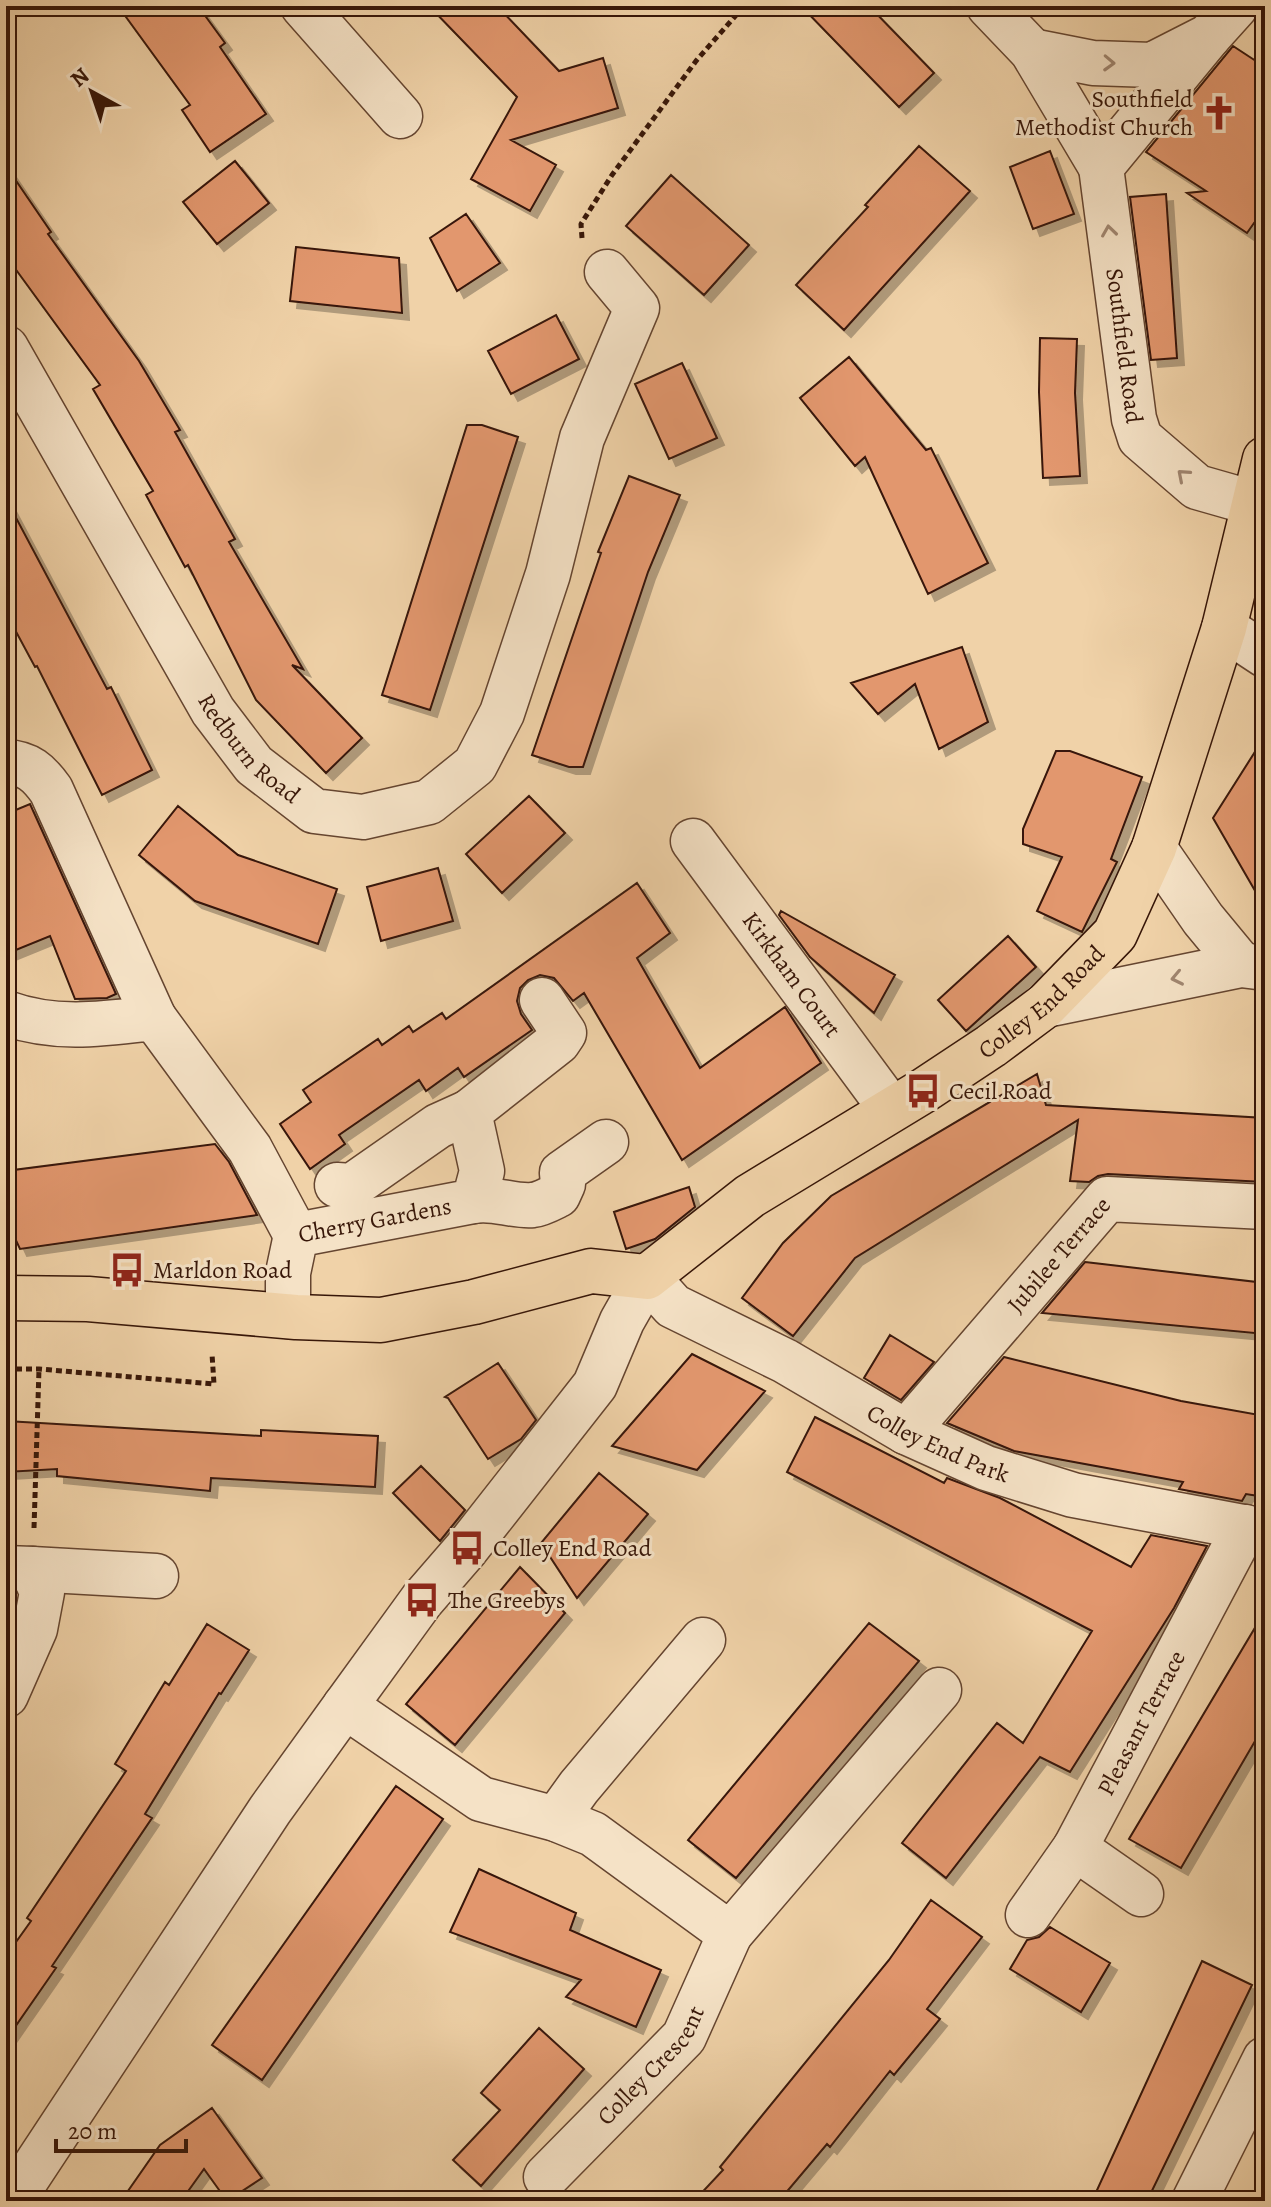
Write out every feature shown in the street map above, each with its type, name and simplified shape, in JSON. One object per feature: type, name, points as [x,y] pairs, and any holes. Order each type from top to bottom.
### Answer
[{"type":"main road","name":"Colley End Road","points":[[647,1277],[750,1196],[972,1058],[1046,1005],[1115,934],[1154,848],[1224,628],[1265,459]]},
{"type":"main road","points":[[6,1298],[88,1299],[288,1316],[381,1320],[474,1302],[591,1271],[647,1277]]},
{"type":"street","points":[[303,6],[400,116]]},
{"type":"street","name":"Southfield Road","points":[[989,6],[1032,51],[1101,167],[1134,419],[1140,438],[1197,487],[1253,503]]},
{"type":"street","points":[[1032,51],[1093,63],[1152,65],[1223,21]]},
{"type":"street","points":[[1101,167],[1223,21]]},
{"type":"street","name":"Redburn Road","points":[[6,348],[213,711],[254,765],[314,811],[363,817],[429,802],[475,765],[502,713],[548,574],[582,438],[637,308],[607,272]]},
{"type":"street","points":[[1224,628],[1265,655]]},
{"type":"street","points":[[6,762],[27,765],[41,775],[51,790],[154,1018],[250,1149],[296,1235]]},
{"type":"street","name":"Kirkham Court","points":[[693,841],[891,1109]]},
{"type":"street","points":[[1154,848],[1203,919],[1253,966]]},
{"type":"street","points":[[1046,1005],[1253,966]]},
{"type":"street","points":[[337,1185],[352,1186],[438,1126],[469,1112],[558,1042],[564,1033],[542,1000]]},
{"type":"street","points":[[6,1013],[28,1021],[59,1026],[154,1018]]},
{"type":"street","name":"Cherry Gardens","points":[[288,1316],[288,1273],[296,1235],[474,1201],[482,1171],[469,1112]]},
{"type":"street","points":[[474,1201],[486,1199],[536,1205],[558,1195],[563,1184],[562,1173],[606,1142]]},
{"type":"street","name":"Jubilee Terrace","points":[[906,1432],[1107,1199],[1265,1207]]},
{"type":"street","name":"Colley End Park","points":[[647,1277],[673,1306],[785,1361],[906,1432],[986,1468],[1073,1495],[1255,1529]]},
{"type":"street","name":"Colley End Road","points":[[12,2201],[270,1810],[422,1600],[467,1548],[595,1385],[622,1321],[647,1277]]},
{"type":"street","name":"Pleasant Terrace","points":[[1028,1915],[1075,1848],[1255,1529]]},
{"type":"street","points":[[19,1568],[156,1576]]},
{"type":"street","points":[[6,1695],[35,1629],[42,1592],[19,1568]]},
{"type":"street","points":[[556,1819],[579,1787],[703,1640]]},
{"type":"street","points":[[345,1706],[481,1799],[556,1819],[593,1834],[730,1934],[939,1690]]},
{"type":"street","points":[[1075,1848],[1141,1894]]},
{"type":"street","name":"Colley Crescent","points":[[546,2177],[684,2037],[730,1934]]},
{"type":"street","points":[[1194,2201],[1265,2059]]},
{"type":"path","points":[[607,272],[583,248],[581,224],[612,175],[696,61],[744,6]]},
{"type":"path","points":[[6,1369],[214,1384],[209,1309]]},
{"type":"path","points":[[19,1568],[39,1369]]},
{"type":"building","points":[[118,6],[198,6],[225,43],[220,47],[266,114],[210,152],[182,110],[190,105]]},
{"type":"building","points":[[429,6],[497,6],[559,71],[603,58],[618,108],[511,140],[556,165],[530,211],[471,179],[517,97]]},
{"type":"building","points":[[801,6],[869,6],[934,73],[899,107]]},
{"type":"building","name":"Southfield Methodist Church","points":[[1233,46],[1265,67],[1265,230],[1254,223],[1247,233],[1187,193],[1206,191],[1146,152]]},
{"type":"building","points":[[919,146],[970,191],[844,330],[796,285]]},
{"type":"building","points":[[1050,151],[1074,214],[1033,229],[1010,167]]},
{"type":"building","points":[[235,161],[269,203],[217,244],[183,202]]},
{"type":"building","points":[[6,166],[51,232],[48,234],[139,361],[180,430],[175,432],[235,539],[229,542],[303,669],[292,665],[362,738],[326,773],[256,700],[188,565],[185,567],[146,495],[153,491],[93,389],[100,385],[6,256]]},
{"type":"building","points":[[671,175],[749,245],[704,295],[626,226]]},
{"type":"building","points":[[1166,194],[1177,358],[1151,360],[1130,197]]},
{"type":"building","points":[[466,214],[500,263],[457,291],[430,238]]},
{"type":"building","points":[[296,247],[399,258],[402,313],[290,301]]},
{"type":"building","points":[[556,315],[579,359],[511,394],[488,351]]},
{"type":"building","points":[[1040,338],[1077,339],[1075,393],[1080,476],[1043,478]]},
{"type":"building","points":[[849,357],[926,450],[931,448],[988,563],[928,594],[865,457],[855,466],[800,398]]},
{"type":"building","points":[[682,363],[717,438],[669,459],[635,384]]},
{"type":"building","points":[[467,425],[482,425],[518,437],[430,710],[382,695]]},
{"type":"building","points":[[629,476],[680,495],[648,572],[583,767],[569,767],[532,755],[601,553],[598,552]]},
{"type":"building","points":[[6,499],[107,689],[111,687],[152,770],[102,795],[37,666],[6,613]]},
{"type":"building","points":[[962,647],[988,722],[939,749],[915,684],[878,714],[851,683]]},
{"type":"building","points":[[1265,736],[1265,908],[1213,818]]},
{"type":"building","points":[[1056,751],[1070,751],[1142,777],[1111,859],[1117,862],[1082,932],[1037,911],[1062,857],[1023,844],[1023,829]]},
{"type":"building","points":[[529,796],[565,833],[502,893],[466,854]]},
{"type":"building","points":[[30,804],[116,994],[107,998],[75,999],[50,936],[6,954],[6,814]]},
{"type":"building","points":[[178,806],[238,855],[337,889],[318,944],[195,901],[139,855]]},
{"type":"building","points":[[438,868],[453,921],[381,941],[367,887]]},
{"type":"building","points":[[637,883],[670,933],[637,958],[700,1068],[785,1007],[821,1063],[682,1160],[584,993],[573,1001],[554,978],[540,975],[520,988],[517,1001],[521,1014],[532,1030],[464,1077],[458,1068],[426,1091],[419,1080],[339,1135],[345,1144],[310,1169],[280,1124],[311,1102],[303,1090],[378,1039],[382,1045],[409,1026],[413,1032],[442,1013],[446,1019]]},
{"type":"building","points":[[781,911],[895,975],[874,1013],[810,957],[779,915]]},
{"type":"building","points":[[1008,936],[1036,967],[966,1031],[938,1000]]},
{"type":"building","points":[[1037,1074],[1046,1105],[1265,1118],[1265,1182],[1108,1174],[1089,1182],[1070,1181],[1078,1120],[855,1258],[793,1336],[742,1298],[783,1243],[831,1196]]},
{"type":"building","points":[[215,1144],[229,1162],[257,1215],[20,1249],[6,1219],[6,1171]]},
{"type":"building","points":[[689,1187],[695,1207],[655,1239],[626,1249],[614,1212]]},
{"type":"building","points":[[1085,1262],[1265,1283],[1265,1334],[1042,1313]]},
{"type":"building","points":[[890,1335],[934,1362],[901,1400],[864,1378]]},
{"type":"building","points":[[692,1354],[765,1391],[697,1470],[612,1446]]},
{"type":"building","points":[[1004,1357],[1181,1401],[1265,1416],[1265,1497],[1246,1494],[1242,1501],[1179,1489],[1183,1482],[1014,1451],[947,1423]]},
{"type":"building","points":[[498,1363],[536,1420],[521,1439],[488,1459],[445,1397]]},
{"type":"building","points":[[815,1417],[944,1483],[947,1478],[1000,1498],[1131,1567],[1151,1535],[1207,1546],[1174,1608],[1070,1772],[1040,1757],[946,1878],[902,1843],[997,1723],[1023,1743],[1092,1631],[787,1472]]},
{"type":"building","points":[[6,1421],[261,1436],[261,1430],[378,1436],[375,1487],[211,1478],[210,1491],[57,1476],[57,1469],[6,1472]]},
{"type":"building","points":[[421,1466],[465,1510],[440,1541],[393,1493]]},
{"type":"building","points":[[599,1473],[648,1514],[577,1598],[541,1543]]},
{"type":"building","points":[[520,1567],[565,1613],[455,1745],[406,1704]]},
{"type":"building","points":[[1265,1611],[1265,1724],[1181,1868],[1129,1839]]},
{"type":"building","points":[[869,1623],[919,1661],[736,1878],[688,1840]]},
{"type":"building","points":[[207,1624],[249,1650],[145,1814],[152,1818],[6,2040],[6,1956],[31,1921],[27,1918],[126,1771],[115,1764],[165,1682],[169,1685]]},
{"type":"building","points":[[396,1786],[443,1819],[262,2080],[212,2045]]},
{"type":"building","points":[[479,1869],[576,1913],[570,1930],[661,1970],[636,2027],[566,1997],[581,1980],[450,1932]]},
{"type":"building","points":[[931,1900],[982,1937],[927,2009],[940,2019],[894,2075],[890,2071],[830,2147],[827,2144],[779,2201],[694,2201],[723,2170],[720,2167],[889,1960]]},
{"type":"building","points":[[1050,1927],[1110,1963],[1081,2012],[1010,1969],[1027,1940],[1039,1937]]},
{"type":"building","points":[[1202,1961],[1252,1985],[1147,2201],[1092,2201]]},
{"type":"building","points":[[539,2028],[584,2069],[481,2186],[453,2160],[500,2110],[481,2093]]},
{"type":"building","points":[[212,2108],[262,2178],[227,2201],[204,2169],[181,2201],[121,2201],[160,2145]]},
{"type":"place","name":"Southfield Methodist Church","points":[[1219,113]]},
{"type":"place","name":"Cecil Road","points":[[923,1091]]},
{"type":"place","name":"Marldon Road","points":[[127,1270]]},
{"type":"place","name":"Colley End Road","points":[[467,1548]]},
{"type":"place","name":"The Greebys","points":[[422,1600]]}]
